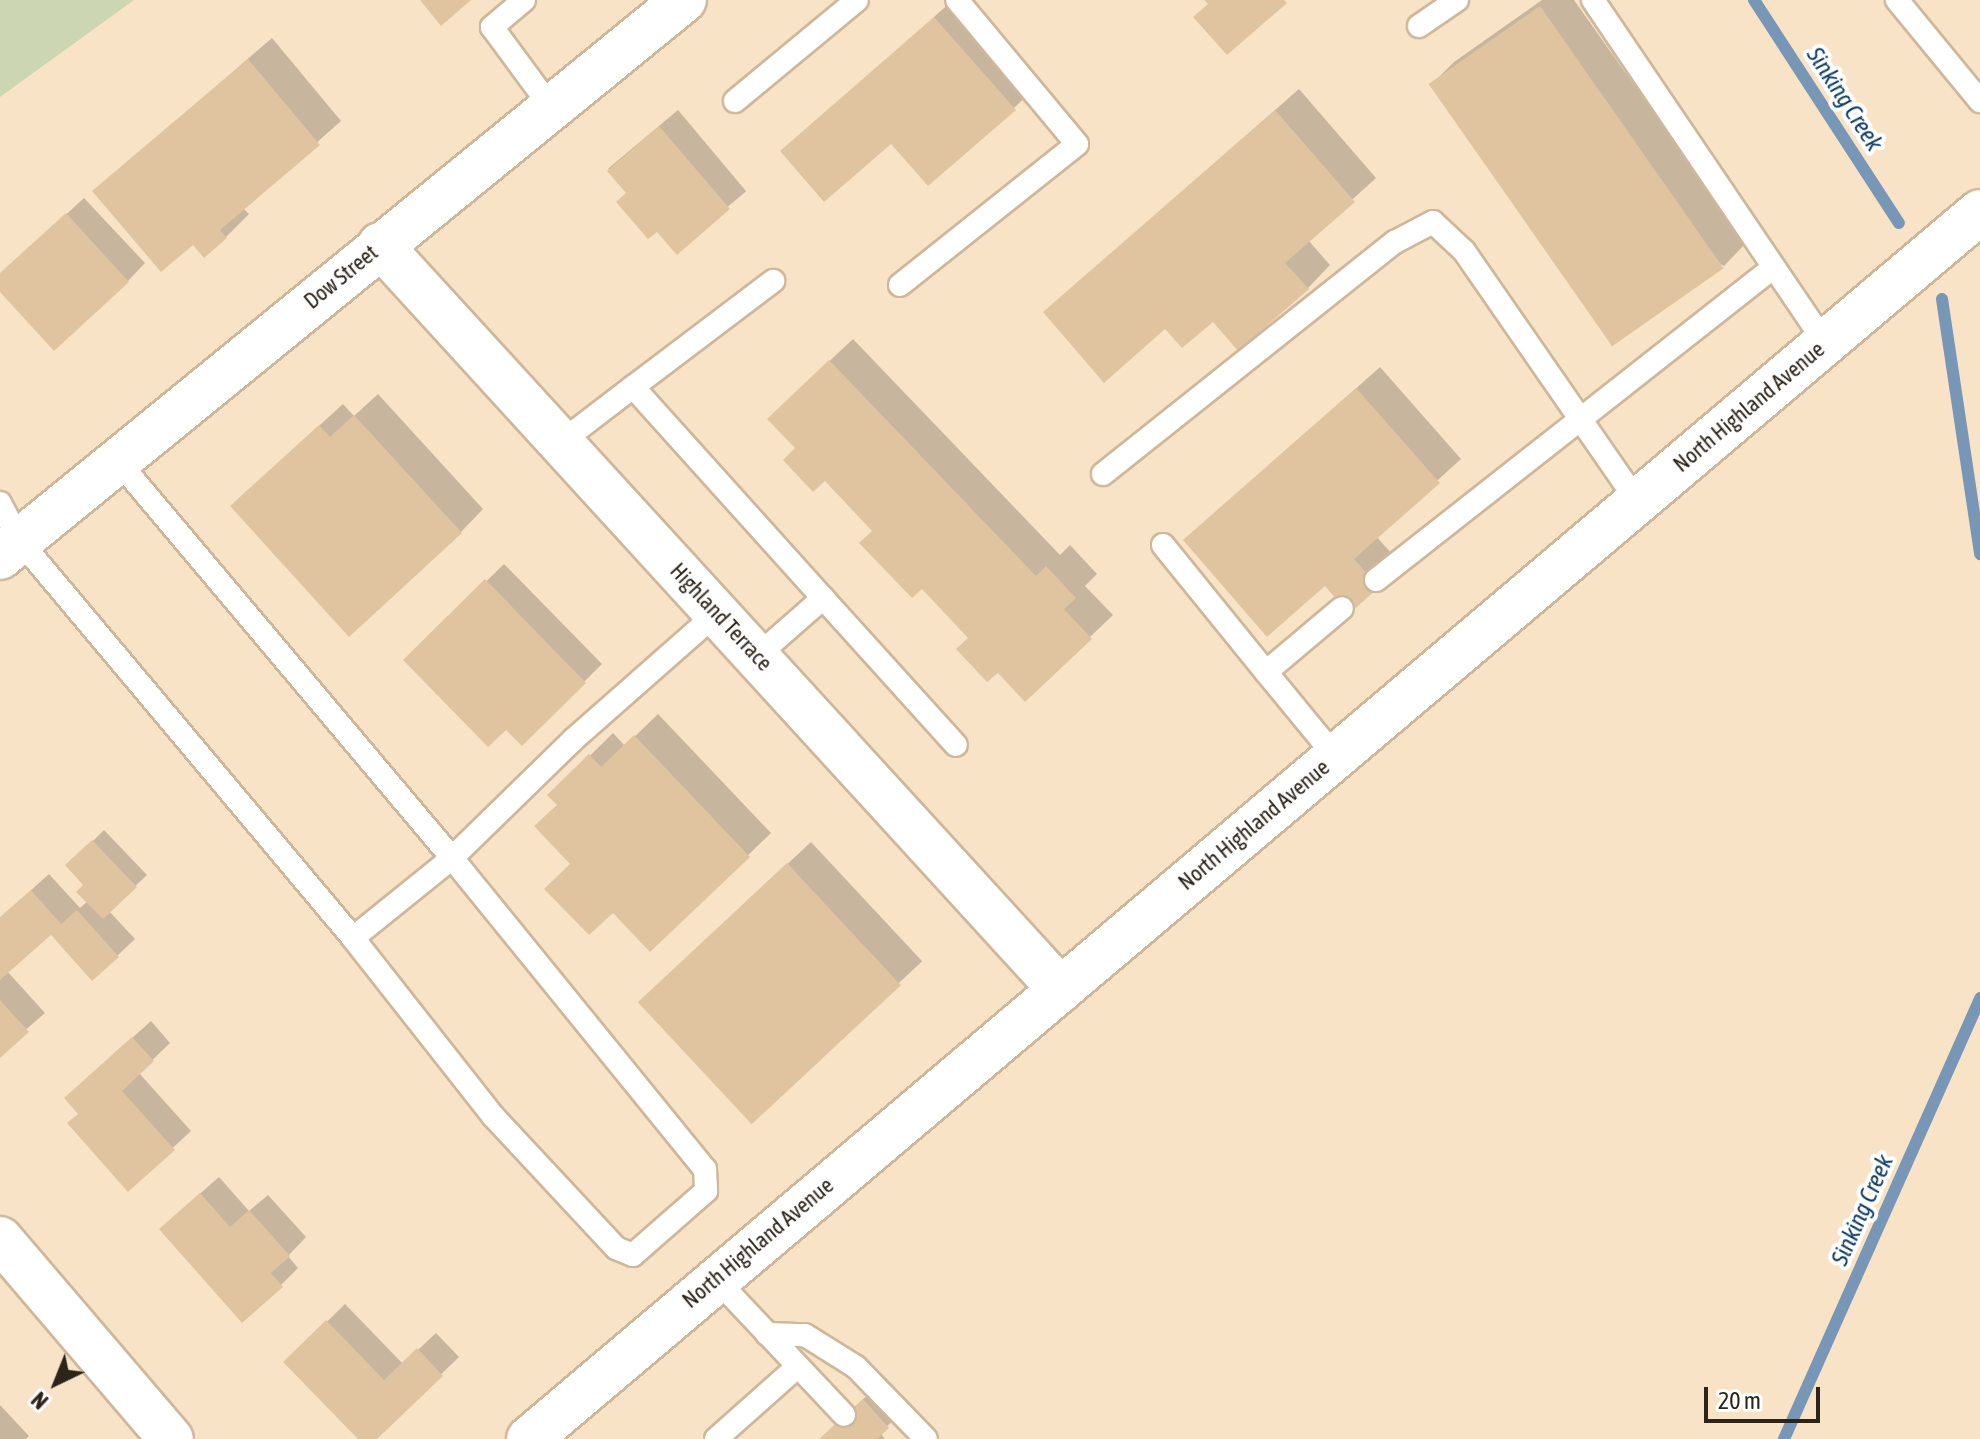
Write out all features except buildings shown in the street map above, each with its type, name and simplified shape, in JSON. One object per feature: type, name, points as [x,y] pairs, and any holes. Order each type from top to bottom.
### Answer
[{"type":"street","name":"Dow Street","points":[[7,534],[117,460],[684,0]]},
{"type":"street","name":"North Highland Avenue","points":[[529,1439],[715,1278],[1061,990],[1980,212]]},
{"type":"street","name":"Highland Terrace","points":[[380,245],[1061,990]]},
{"type":"street","points":[[0,1239],[171,1439]]},
{"type":"lane","points":[[524,0],[492,27],[551,107]]},
{"type":"lane","points":[[735,101],[857,0]]},
{"type":"lane","points":[[900,285],[1077,144],[957,0]]},
{"type":"lane","points":[[1419,26],[1457,0]]},
{"type":"lane","points":[[1593,0],[1825,343]]},
{"type":"lane","points":[[1897,0],[1980,101]]},
{"type":"lane","points":[[1103,474],[1395,242],[1433,222],[1464,251],[1577,419],[1637,501]]},
{"type":"lane","points":[[1376,580],[1774,267]]},
{"type":"lane","points":[[561,442],[773,281]]},
{"type":"lane","points":[[633,387],[956,745]]},
{"type":"lane","points":[[7,534],[353,938],[493,1116],[616,1248],[633,1255],[706,1191],[705,1169],[452,858],[117,460]]},
{"type":"lane","points":[[1163,545],[1335,756]]},
{"type":"lane","points":[[757,656],[823,598]]},
{"type":"lane","points":[[1266,672],[1342,608]]},
{"type":"lane","points":[[353,938],[452,858],[574,739],[717,613]]},
{"type":"lane","points":[[715,1278],[844,1415]]},
{"type":"lane","points":[[767,1334],[805,1335],[856,1367],[926,1439]]},
{"type":"lane","points":[[716,1439],[797,1367]]},
{"type":"green space","points":[[0,0],[134,0],[0,97]]},
{"type":"waterway","name":"Sinking Creek","points":[[1754,0],[1899,223]]},
{"type":"waterway","name":"Sinking Creek","points":[[1942,299],[1980,554]]},
{"type":"waterway","name":"Sinking Creek","points":[[1784,1439],[1980,998]]}]
